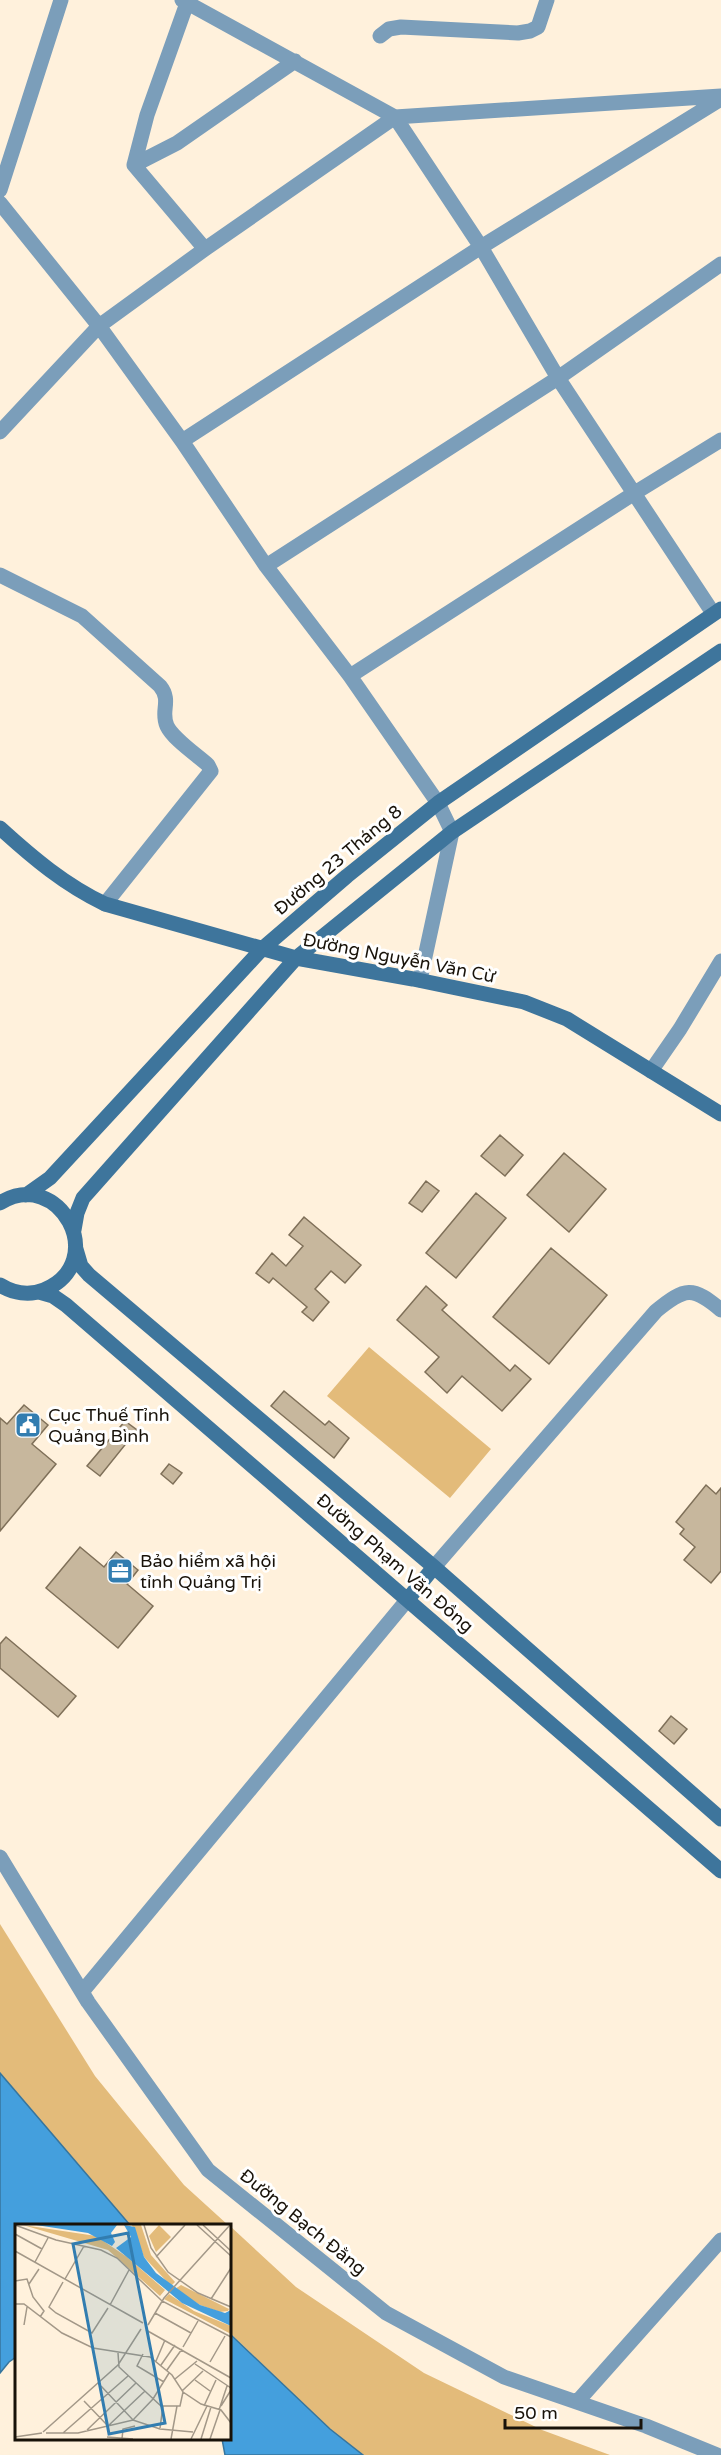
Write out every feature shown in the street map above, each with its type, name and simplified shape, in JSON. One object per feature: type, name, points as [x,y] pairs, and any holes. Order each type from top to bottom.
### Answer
[{"type":"street","points":[[0,190],[61,0]]},
{"type":"street","points":[[380,36],[389,29],[401,27],[518,33],[530,31],[538,27],[547,0]]},
{"type":"street","points":[[134,165],[147,115],[185,2],[395,117],[481,247],[558,378],[633,494],[717,611]]},
{"type":"street","points":[[134,165],[177,143],[295,61]]},
{"type":"street","points":[[0,432],[99,326],[395,117],[721,98]]},
{"type":"street","points":[[182,441],[481,247],[721,98]]},
{"type":"street","points":[[134,165],[205,249]]},
{"type":"street","points":[[0,203],[99,326],[182,441],[266,566],[350,676],[438,803],[452,832],[420,980]]},
{"type":"street","points":[[266,566],[558,378],[721,264]]},
{"type":"street","points":[[350,676],[721,440]]},
{"type":"street","points":[[0,575],[82,616],[160,686],[167,694],[166,725],[208,765],[211,771],[105,904]]},
{"type":"street","name":"Đường 23 Tháng 8","points":[[0,1203],[21,1196],[51,1178],[262,949],[347,876],[438,803],[717,611]]},
{"type":"street","points":[[0,1297],[17,1292],[39,1292],[64,1277],[72,1265],[76,1249],[74,1230],[83,1198],[296,958],[452,832],[721,651]]},
{"type":"street","name":"Đường Nguyễn Văn Cừ","points":[[0,828],[31,856],[78,891],[105,904],[296,958],[420,980],[524,1002],[567,1019],[721,1114]]},
{"type":"street","points":[[651,1071],[680,1029],[721,961]]},
{"type":"street","points":[[0,1192],[38,1196],[52,1202],[63,1211],[74,1230]]},
{"type":"street","name":"Đường Phạm Văn Đồng","points":[[76,1249],[81,1266],[89,1275],[434,1567],[721,1819]]},
{"type":"street","points":[[0,1285],[17,1292]]},
{"type":"street","name":"Đường Phạm Văn Đồng","points":[[39,1292],[53,1296],[66,1305],[721,1871]]},
{"type":"street","points":[[82,1992],[434,1567],[656,1311],[682,1293],[692,1292],[704,1295],[721,1310]]},
{"type":"street","name":"Đường Bạch Đằng","points":[[0,1857],[82,1992],[207,2170],[386,2313],[504,2377],[646,2427],[717,2455]]},
{"type":"street","points":[[577,2402],[721,2240]]},
{"type":"shaded area","points":[[369,1347],[491,1449],[450,1498],[327,1396]]},
{"type":"shaded area","points":[[0,1924],[95,2076],[184,2185],[227,2224],[129,2224],[0,2073]]},
{"type":"shaded area","points":[[231,2227],[296,2287],[424,2373],[542,2430],[610,2455],[363,2455],[330,2429],[231,2334]]},
{"type":"water","points":[[0,2073],[129,2224],[15,2224],[15,2358],[0,2373]]},
{"type":"water","points":[[231,2335],[330,2429],[363,2455],[225,2455],[222,2440],[231,2440]]},
{"type":"building","points":[[500,1135],[523,1155],[505,1176],[481,1156]]},
{"type":"building","points":[[564,1153],[606,1189],[569,1232],[527,1195]]},
{"type":"building","points":[[426,1181],[439,1191],[422,1212],[409,1203]]},
{"type":"building","points":[[476,1193],[506,1218],[456,1278],[426,1253]]},
{"type":"building","points":[[304,1217],[361,1265],[345,1283],[331,1271],[315,1289],[329,1302],[313,1321],[302,1312],[307,1307],[273,1278],[269,1283],[256,1273],[272,1253],[286,1266],[303,1246],[289,1235]]},
{"type":"building","points":[[551,1248],[607,1295],[549,1364],[493,1317]]},
{"type":"building","points":[[426,1286],[447,1305],[442,1310],[510,1371],[515,1365],[531,1379],[502,1411],[462,1376],[447,1393],[425,1372],[439,1357],[397,1320]]},
{"type":"building","points":[[284,1391],[325,1425],[329,1421],[349,1438],[334,1458],[271,1406]]},
{"type":"building","points":[[24,1405],[48,1425],[32,1444],[56,1464],[0,1531],[0,1418],[7,1424]]},
{"type":"building","points":[[125,1421],[137,1430],[100,1476],[87,1466]]},
{"type":"building","points":[[169,1464],[182,1473],[173,1484],[161,1474]]},
{"type":"building","points":[[706,1485],[716,1494],[721,1488],[721,1571],[711,1583],[684,1560],[695,1547],[680,1534],[684,1529],[676,1522]]},
{"type":"building","points":[[80,1547],[104,1567],[116,1552],[138,1570],[127,1584],[153,1606],[118,1648],[46,1588]]},
{"type":"building","points":[[6,1637],[76,1696],[58,1717],[0,1668],[0,1644]]},
{"type":"building","points":[[671,1716],[687,1729],[674,1744],[659,1731]]},
{"type":"place","name":"Cục Thuế Tỉnh Quảng Bình","points":[[28,1425]]},
{"type":"place","name":"Bảo hiểm xã hội tỉnh Quảng Trị","points":[[120,1571]]}]
